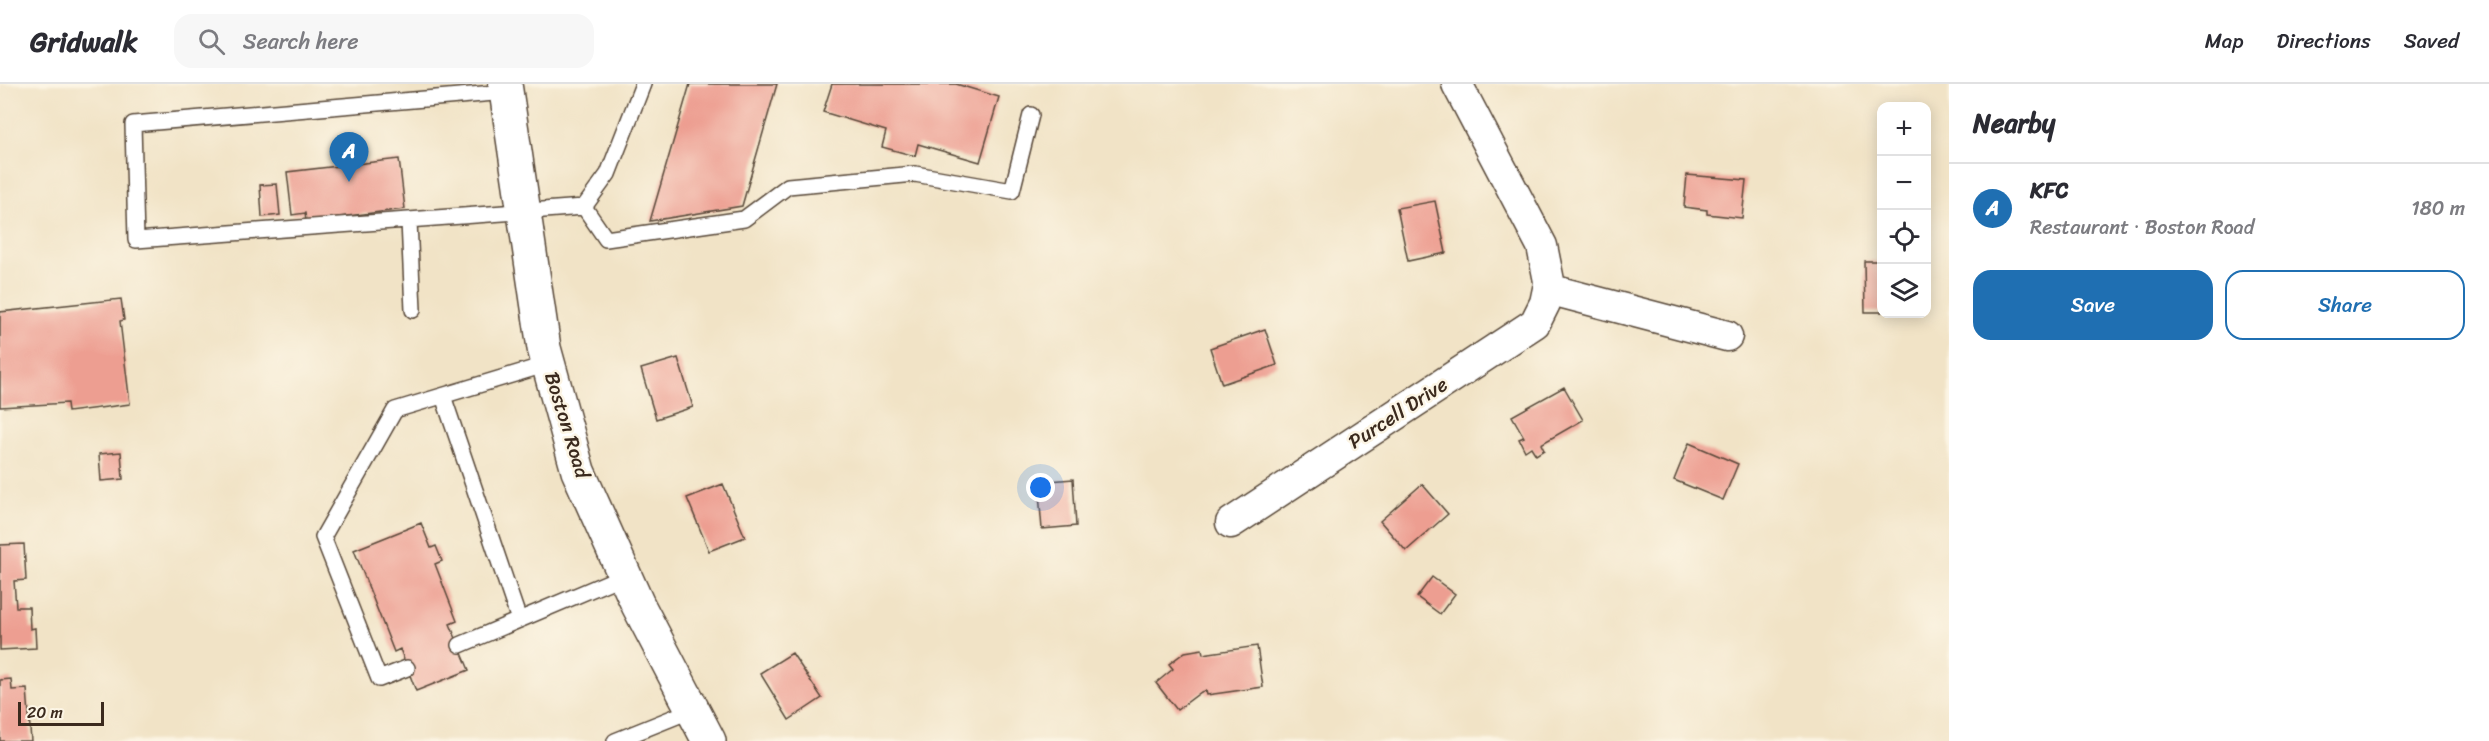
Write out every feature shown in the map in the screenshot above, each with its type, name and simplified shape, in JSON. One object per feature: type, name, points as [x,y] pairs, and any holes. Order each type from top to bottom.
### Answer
[{"type":"main road","name":"Boston Road","points":[[506,88],[544,348],[578,471],[625,575],[709,741]]},
{"type":"street","name":"Purcell Drive","points":[[1231,523],[1534,323],[1545,303],[1549,281],[1542,246],[1457,84]]},
{"type":"street","points":[[1548,289],[1727,336]]},
{"type":"lane","points":[[506,88],[133,124],[136,240],[584,207],[608,174],[643,84]]},
{"type":"lane","points":[[584,207],[606,238],[744,219],[788,186],[915,174],[1011,191],[1031,115]]},
{"type":"lane","points":[[409,220],[413,310]]},
{"type":"lane","points":[[407,668],[379,679],[323,537],[395,410],[548,364]]},
{"type":"lane","points":[[443,396],[519,620]]},
{"type":"lane","points":[[460,645],[625,575]]},
{"type":"lane","points":[[615,741],[692,711]]},
{"type":"building","points":[[690,84],[777,84],[742,206],[650,221]]},
{"type":"building","points":[[832,84],[956,84],[999,97],[980,162],[918,144],[915,156],[882,147],[886,131],[823,112]]},
{"type":"building","points":[[399,159],[405,209],[306,221],[305,213],[292,215],[287,172]]},
{"type":"building","points":[[1687,175],[1746,180],[1742,218],[1707,214],[1707,210],[1684,207]]},
{"type":"building","points":[[277,184],[280,215],[262,217],[260,185]]},
{"type":"building","points":[[1435,201],[1446,253],[1408,261],[1397,208]]},
{"type":"building","points":[[1864,261],[1877,261],[1877,312],[1865,312]]},
{"type":"building","points":[[121,299],[124,320],[120,321],[130,404],[68,412],[67,403],[0,407],[0,312]]},
{"type":"building","points":[[1265,329],[1277,365],[1222,384],[1210,348]]},
{"type":"building","points":[[678,358],[693,407],[656,419],[641,369]]},
{"type":"building","points":[[1564,387],[1583,420],[1541,444],[1544,450],[1536,455],[1531,447],[1525,451],[1519,439],[1524,437],[1512,416]]},
{"type":"building","points":[[1689,443],[1738,464],[1723,500],[1674,480]]},
{"type":"building","points":[[121,452],[123,479],[101,481],[99,454]]},
{"type":"building","points":[[1073,479],[1076,526],[1042,529],[1038,482]]},
{"type":"building","points":[[723,484],[745,537],[709,551],[687,498]]},
{"type":"building","points":[[1422,484],[1448,514],[1406,551],[1380,521]]},
{"type":"building","points":[[421,523],[431,548],[436,546],[442,561],[435,564],[457,621],[450,624],[469,670],[416,691],[400,649],[394,652],[354,550]]},
{"type":"building","points":[[24,544],[26,580],[14,581],[16,607],[29,607],[30,629],[35,628],[36,648],[0,650],[0,545]]},
{"type":"building","points":[[1432,577],[1455,594],[1440,614],[1417,597]]},
{"type":"building","points":[[1257,646],[1263,687],[1207,695],[1206,691],[1201,692],[1177,710],[1156,683],[1173,669],[1169,664],[1185,652],[1202,649],[1203,654]]},
{"type":"building","points":[[792,653],[822,698],[789,720],[760,673]]},
{"type":"building","points":[[11,679],[12,690],[27,689],[31,741],[0,741],[0,680]]},
{"type":"place","name":"KFC","points":[[349,182]]}]
